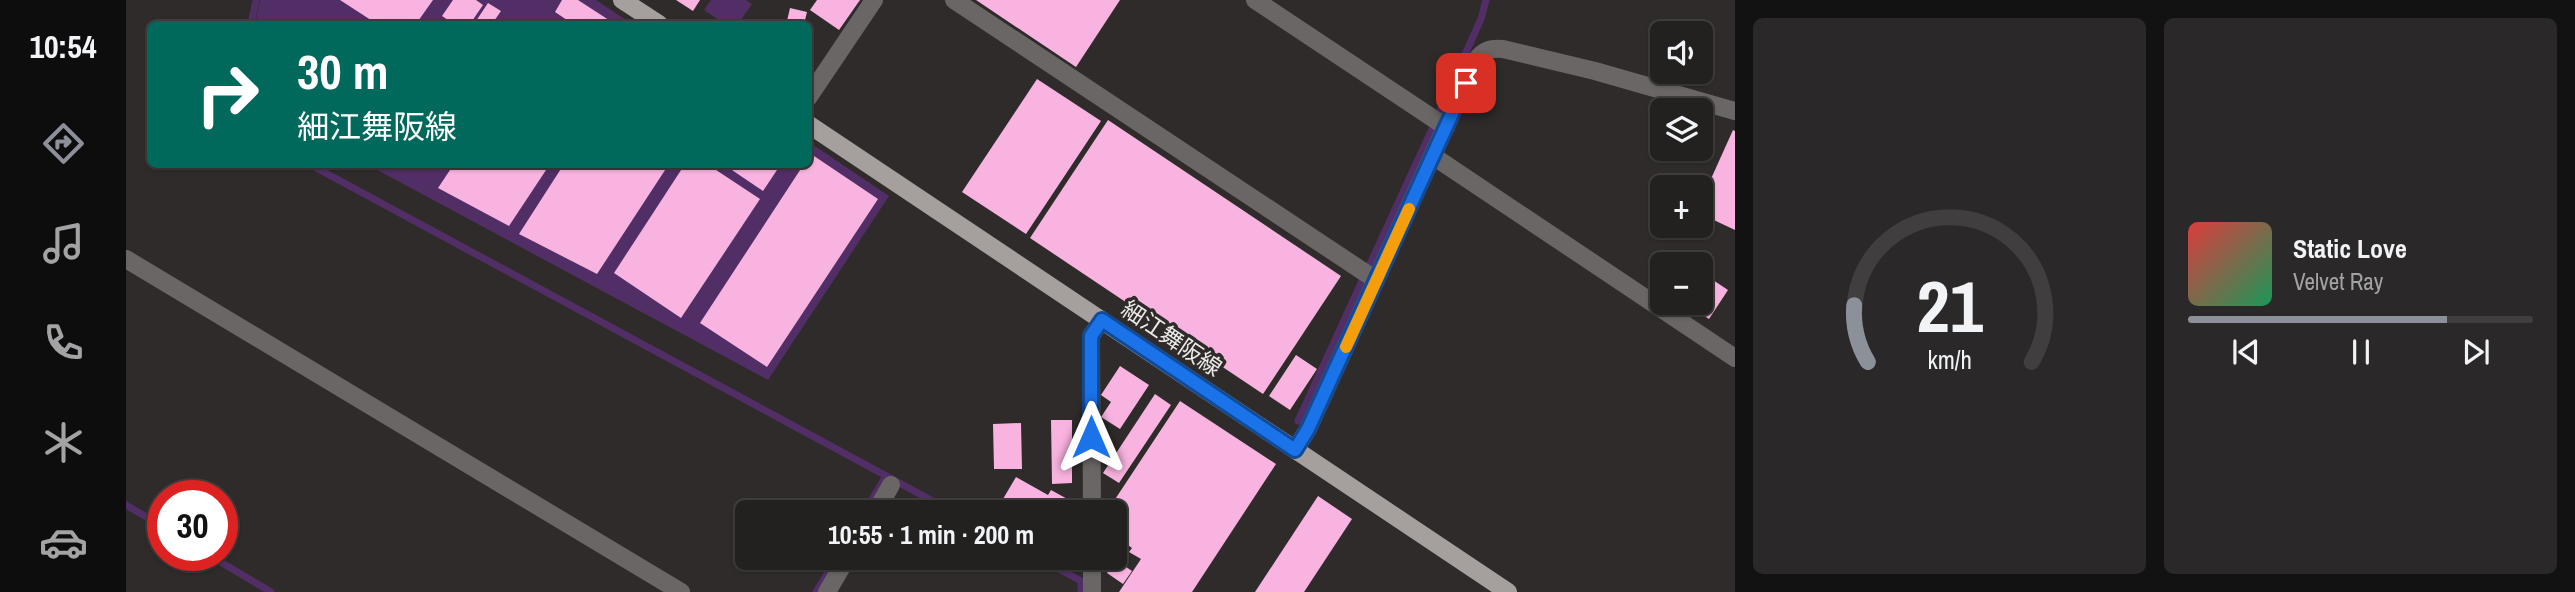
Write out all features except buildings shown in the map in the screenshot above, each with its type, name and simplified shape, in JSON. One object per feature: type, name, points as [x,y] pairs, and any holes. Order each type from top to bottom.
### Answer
[{"type":"main road","points":[[622,0],[654,21]]},
{"type":"main road","name":"細江舞阪線","points":[[812,127],[1508,592]]},
{"type":"street","points":[[812,92],[874,0]]},
{"type":"street","points":[[954,0],[1376,280]]},
{"type":"street","points":[[1255,0],[1446,127]]},
{"type":"street","points":[[1295,450],[1308,429],[1476,60],[1483,52],[1492,48],[1595,71],[1735,111]]},
{"type":"street","points":[[1433,156],[1735,358]]},
{"type":"street","points":[[126,259],[681,592]]},
{"type":"street","points":[[1092,500],[1091,336],[1102,320]]},
{"type":"street","points":[[882,500],[891,485]]},
{"type":"street","points":[[827,592],[840,570]]},
{"type":"street","points":[[1092,570],[1092,592]]},
{"type":"shaded area","points":[[260,0],[596,0],[628,21],[256,21]]},
{"type":"shaded area","points":[[711,0],[746,0],[752,4],[740,21],[720,21],[704,10]]},
{"type":"shaded area","points":[[812,144],[889,196],[768,380],[374,168],[812,168]]},
{"type":"waterway","points":[[252,21],[256,0]]},
{"type":"waterway","points":[[1439,112],[1481,19],[1486,0]]},
{"type":"waterway","points":[[1370,264],[1432,129]]},
{"type":"waterway","points":[[316,168],[931,500]]},
{"type":"waterway","points":[[1298,421],[1362,281]]},
{"type":"waterway","points":[[872,500],[886,476]]},
{"type":"waterway","points":[[126,505],[147,517]]},
{"type":"waterway","points":[[816,592],[830,570]]},
{"type":"waterway","points":[[1061,570],[1081,581],[1081,592]]},
{"type":"waterway","points":[[236,571],[271,592]]},
{"type":"slow traffic","points":[[1346,347],[1409,209]]},
{"type":"route","points":[[1091,437],[1091,336],[1102,320],[1295,450],[1308,429],[1466,83]]}]
